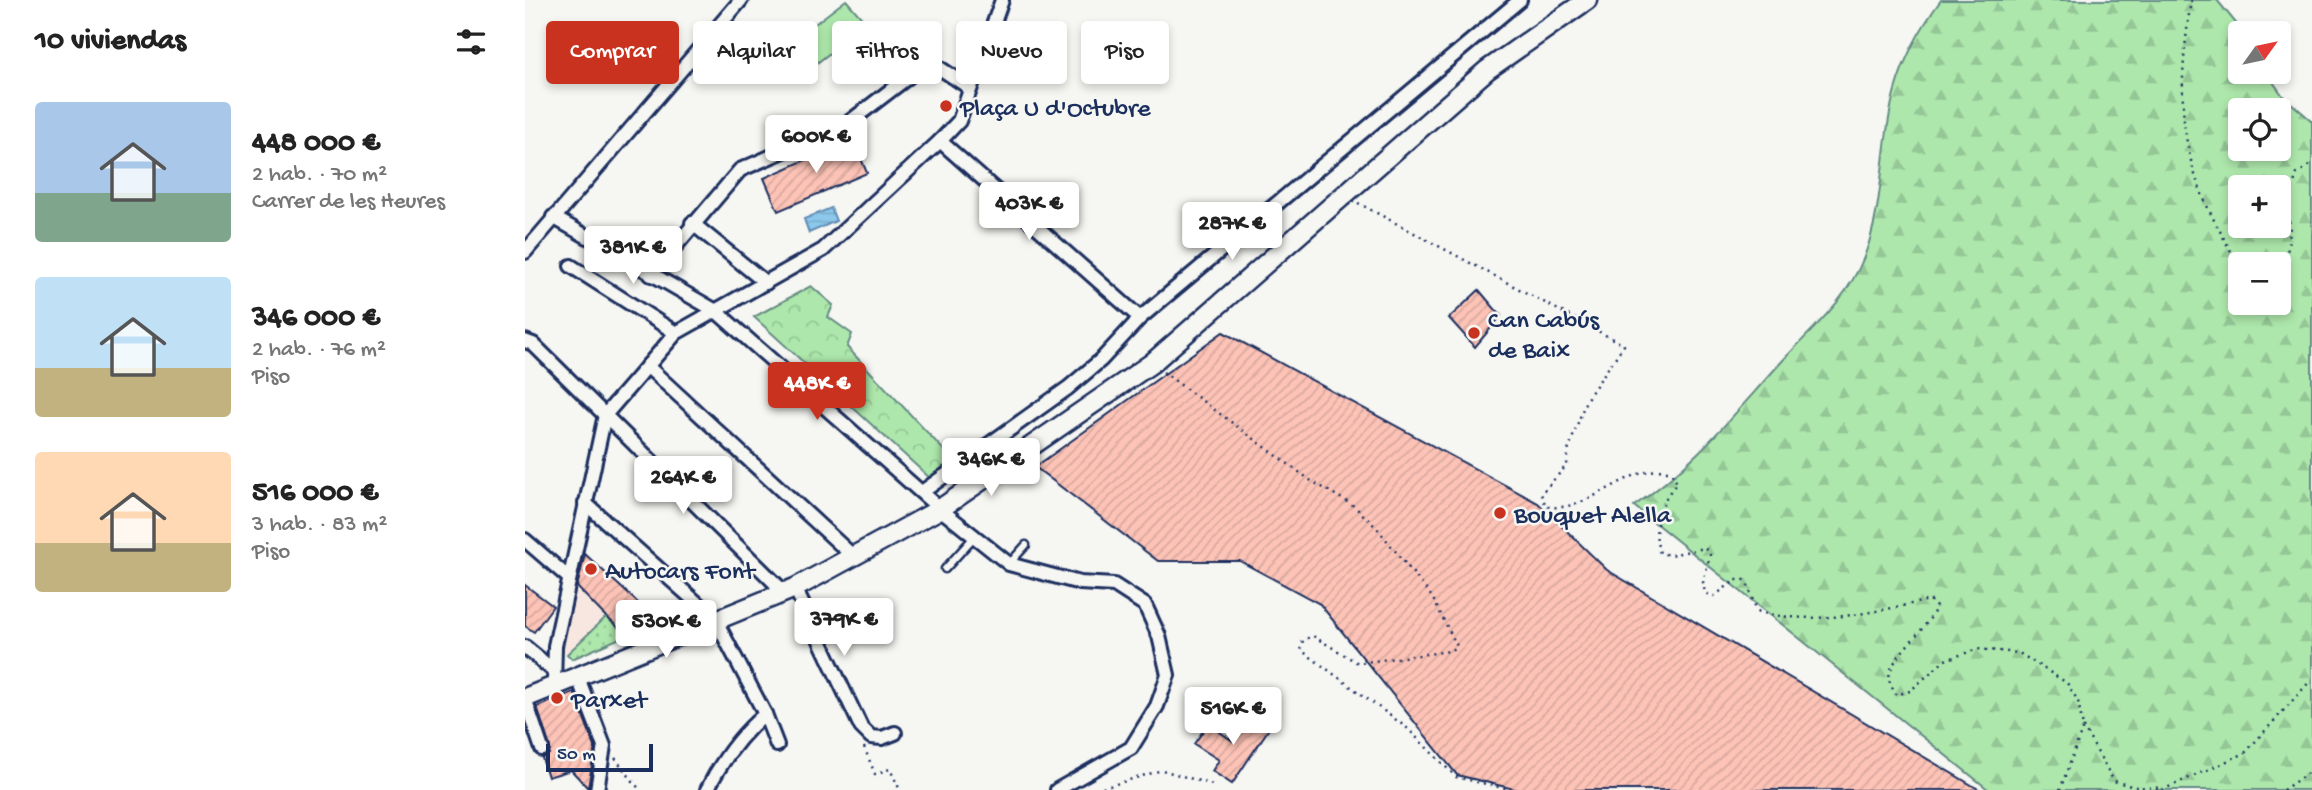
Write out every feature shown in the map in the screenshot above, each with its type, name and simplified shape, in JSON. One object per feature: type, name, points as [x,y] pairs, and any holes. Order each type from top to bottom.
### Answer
[{"type":"main road","points":[[525,699],[553,678],[577,675],[789,590],[855,558],[940,509],[1152,363],[1247,284],[1487,70],[1587,0]]},
{"type":"street","points":[[525,252],[741,0]]},
{"type":"street","points":[[553,678],[555,646],[605,415],[676,333],[823,250],[940,141],[958,121],[1002,0]]},
{"type":"street","points":[[922,492],[1068,387],[1101,360],[1140,318],[1520,0]]},
{"type":"street","points":[[650,275],[740,170],[848,123],[929,61],[970,88]]},
{"type":"street","points":[[940,141],[1140,318]]},
{"type":"street","points":[[553,217],[716,311],[940,509],[1009,564],[1080,583],[1114,584],[1145,605],[1159,636],[1168,675],[1157,706],[1131,748],[1057,790]]},
{"type":"street","points":[[692,223],[766,283]]},
{"type":"street","points":[[571,266],[676,333]]},
{"type":"street","points":[[525,341],[533,344],[789,590],[853,714],[867,734],[882,738],[895,733]]},
{"type":"street","points":[[647,366],[855,558]]},
{"type":"street","points":[[585,503],[715,619],[765,714],[777,745]]},
{"type":"street","points":[[525,540],[569,578]]},
{"type":"street","points":[[525,647],[553,678]]},
{"type":"street","points":[[577,675],[604,746],[597,790]]},
{"type":"street","points":[[525,699],[542,748]]},
{"type":"street","points":[[707,790],[732,747],[746,730],[765,714]]},
{"type":"lane","points":[[945,569],[975,537]]},
{"type":"lane","points":[[1009,564],[1026,545]]},
{"type":"path","points":[[2191,0],[2184,46],[2182,126],[2197,188],[2233,252]]},
{"type":"path","points":[[2287,252],[2290,232],[2288,201],[2297,174],[2312,164]]},
{"type":"path","points":[[1344,195],[1624,345],[1586,400],[1568,451],[1567,465],[1541,494],[1546,506],[1557,508],[1610,490],[1639,474],[1661,469],[1671,472],[1677,483],[1664,497],[1656,542],[1660,553],[1669,555],[1705,548],[1710,555],[1703,583],[1705,593],[1714,596],[1736,580],[1745,580],[1750,588],[1752,604],[1759,612],[1819,619],[1851,616],[1930,600],[1936,607],[1933,617],[1894,663],[1889,679],[1896,695],[1910,691],[1945,660],[1978,649],[2019,653],[2067,683],[2078,701],[2083,727],[2115,781],[2134,787],[2163,789],[2245,753],[2312,679]]},
{"type":"path","points":[[1152,363],[1310,480],[1354,506],[1377,528],[1432,597],[1457,646],[1450,651],[1358,663],[1313,636],[1303,640],[1301,650],[1407,728],[1456,777],[1511,790]]},
{"type":"path","points":[[2060,790],[2083,727]]},
{"type":"path","points":[[867,734],[863,747],[875,774],[890,769],[900,790]]},
{"type":"path","points":[[603,754],[615,758],[640,790]]},
{"type":"path","points":[[1096,790],[1162,770],[1216,786]]},
{"type":"path","points":[[2283,790],[2312,770]]},
{"type":"shaded area","name":"Autocars Font","points":[[575,585],[606,617],[567,654],[560,648]]},
{"type":"green space","points":[[846,0],[864,21],[832,21],[832,51],[818,62],[818,22]]},
{"type":"green space","points":[[1941,0],[2217,0],[2234,21],[2228,21],[2228,84],[2274,84],[2285,98],[2228,98],[2228,161],[2291,161],[2291,103],[2312,121],[2312,790],[1989,790],[1634,506],[1677,473],[1715,436],[1830,311],[1849,286],[1864,257],[1876,216],[1895,90],[1920,31]]},
{"type":"green space","points":[[811,286],[833,305],[828,317],[852,334],[847,347],[956,463],[932,480],[754,317]]},
{"type":"green space","points":[[606,617],[627,635],[572,659],[567,654]]},
{"type":"water","points":[[831,208],[836,221],[809,233],[804,219]]},
{"type":"building","points":[[853,139],[867,173],[778,211],[764,178]]},
{"type":"building","name":"Can Cabús de Baix","points":[[1479,290],[1501,316],[1475,347],[1449,318]]},
{"type":"building","points":[[1223,332],[1538,503],[1607,570],[1980,790],[1518,790],[1457,775],[1320,604],[1240,561],[1158,561],[1035,467]]},
{"type":"building","points":[[585,554],[657,622],[627,635],[603,614],[577,587]]},
{"type":"building","points":[[525,585],[553,606],[534,632],[525,626]]},
{"type":"building","points":[[574,692],[595,747],[588,788],[571,770],[548,777],[542,758],[549,754],[550,747],[537,707]]},
{"type":"building","points":[[1251,714],[1270,727],[1232,784],[1212,771],[1219,760],[1194,744],[1208,724],[1233,741]]},
{"type":"place","name":"Plaça U d'Octubre","points":[[946,106]]},
{"type":"place","name":"Can Cabús de Baix","points":[[1474,333]]},
{"type":"place","name":"Bouquet Alella","points":[[1500,513]]},
{"type":"place","name":"Autocars Font","points":[[591,569]]},
{"type":"place","name":"Parxet","points":[[557,698]]}]
